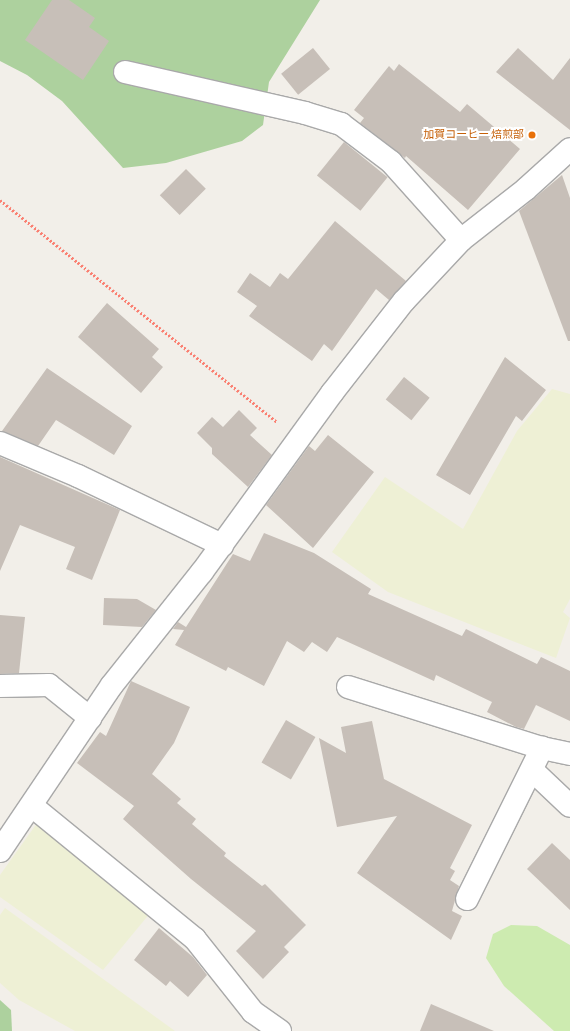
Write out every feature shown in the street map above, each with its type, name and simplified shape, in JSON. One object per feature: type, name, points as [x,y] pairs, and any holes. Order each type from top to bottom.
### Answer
[{"type":"street","points":[[125,72],[305,113],[341,124],[391,162],[461,240]]},
{"type":"street","points":[[0,851],[7,829],[32,806],[112,685],[222,545],[298,441],[404,301],[461,240],[526,189],[570,149]]},
{"type":"street","points":[[0,442],[78,476],[222,545]]},
{"type":"street","points":[[0,686],[49,685],[90,718]]},
{"type":"street","points":[[348,687],[542,748],[570,754]]},
{"type":"street","points":[[467,899],[542,748]]},
{"type":"street","points":[[532,770],[570,806]]},
{"type":"street","points":[[32,806],[196,939],[253,1012],[280,1031]]},
{"type":"path","points":[[0,200],[298,441]]},
{"type":"green space","points":[[0,0],[320,0],[269,82],[263,125],[242,141],[166,163],[123,168],[62,101],[27,75],[0,61]]},
{"type":"green space","points":[[552,389],[570,394],[570,599],[563,612],[570,618],[556,658],[388,592],[332,552],[385,477],[463,529],[517,431]]},
{"type":"green space","points":[[40,819],[151,912],[103,970],[0,897],[0,875]]},
{"type":"green space","points":[[5,908],[175,1031],[75,1031],[19,1000],[0,983],[0,915]]},
{"type":"green space","points":[[511,925],[537,926],[570,945],[570,1031],[554,1031],[504,986],[486,958],[493,934]]},
{"type":"green space","points":[[0,1000],[11,1010],[12,1031],[0,1031]]},
{"type":"building","points":[[52,0],[69,0],[95,18],[89,27],[109,41],[83,80],[25,40]]},
{"type":"building","points":[[313,48],[330,69],[298,95],[281,74]]},
{"type":"building","points":[[518,48],[553,80],[570,58],[570,130],[496,72]]},
{"type":"building","points":[[399,64],[460,112],[467,104],[520,149],[468,210],[406,156],[405,158],[360,123],[364,118],[354,110],[389,66],[394,71]]},
{"type":"building","points":[[344,142],[388,177],[360,211],[317,175]]},
{"type":"building","points":[[186,169],[206,189],[180,215],[160,195]]},
{"type":"building","points":[[562,175],[570,198],[570,341],[568,341],[519,211]]},
{"type":"building","points":[[335,221],[406,281],[389,300],[376,289],[332,351],[324,344],[312,361],[249,316],[257,306],[237,292],[250,273],[270,287],[280,273],[288,279]]},
{"type":"building","points":[[107,303],[159,349],[152,357],[163,367],[141,393],[78,337]]},
{"type":"building","points":[[505,357],[546,390],[522,421],[516,416],[470,495],[436,475]]},
{"type":"building","points":[[47,368],[132,426],[114,455],[56,420],[38,446],[2,431]]},
{"type":"building","points":[[404,377],[430,398],[411,420],[386,400]]},
{"type":"building","points":[[239,410],[257,428],[250,435],[272,455],[248,487],[212,454],[212,448],[197,433],[212,417],[223,427]]},
{"type":"building","points":[[328,435],[374,472],[313,548],[266,505],[309,446],[315,451]]},
{"type":"building","points":[[0,457],[120,510],[92,580],[66,569],[75,547],[20,525],[0,571]]},
{"type":"building","points":[[264,533],[314,553],[371,589],[368,594],[462,636],[466,629],[537,664],[541,657],[570,671],[570,721],[536,705],[524,729],[516,727],[487,712],[492,702],[436,675],[434,681],[337,637],[327,652],[312,642],[304,652],[287,641],[264,686],[228,667],[226,671],[175,645],[184,630],[173,629],[178,622],[186,627],[233,554],[250,561]]},
{"type":"building","points":[[104,598],[137,599],[156,610],[142,627],[103,625]]},
{"type":"building","points":[[0,615],[25,617],[19,673],[0,674]]},
{"type":"building","points":[[131,681],[190,707],[174,743],[152,774],[181,799],[177,803],[196,819],[192,824],[226,853],[224,856],[262,886],[265,884],[306,925],[284,947],[289,952],[263,979],[236,951],[256,931],[191,879],[123,819],[134,806],[77,763],[100,732],[106,736]]},
{"type":"building","points":[[286,720],[315,737],[291,779],[262,762]]},
{"type":"building","points":[[372,721],[384,779],[472,825],[450,868],[455,871],[450,880],[459,886],[452,911],[462,916],[451,940],[357,873],[397,816],[337,827],[319,738],[346,753],[341,727]]},
{"type":"building","points":[[552,843],[570,860],[570,910],[527,869]]},
{"type":"building","points":[[159,928],[193,957],[207,975],[188,997],[170,981],[166,986],[134,960]]},
{"type":"building","points":[[431,1004],[494,1031],[420,1031]]},
{"type":"place","name":"加賀コーヒー 焙煎部","points":[[532,135]]}]
